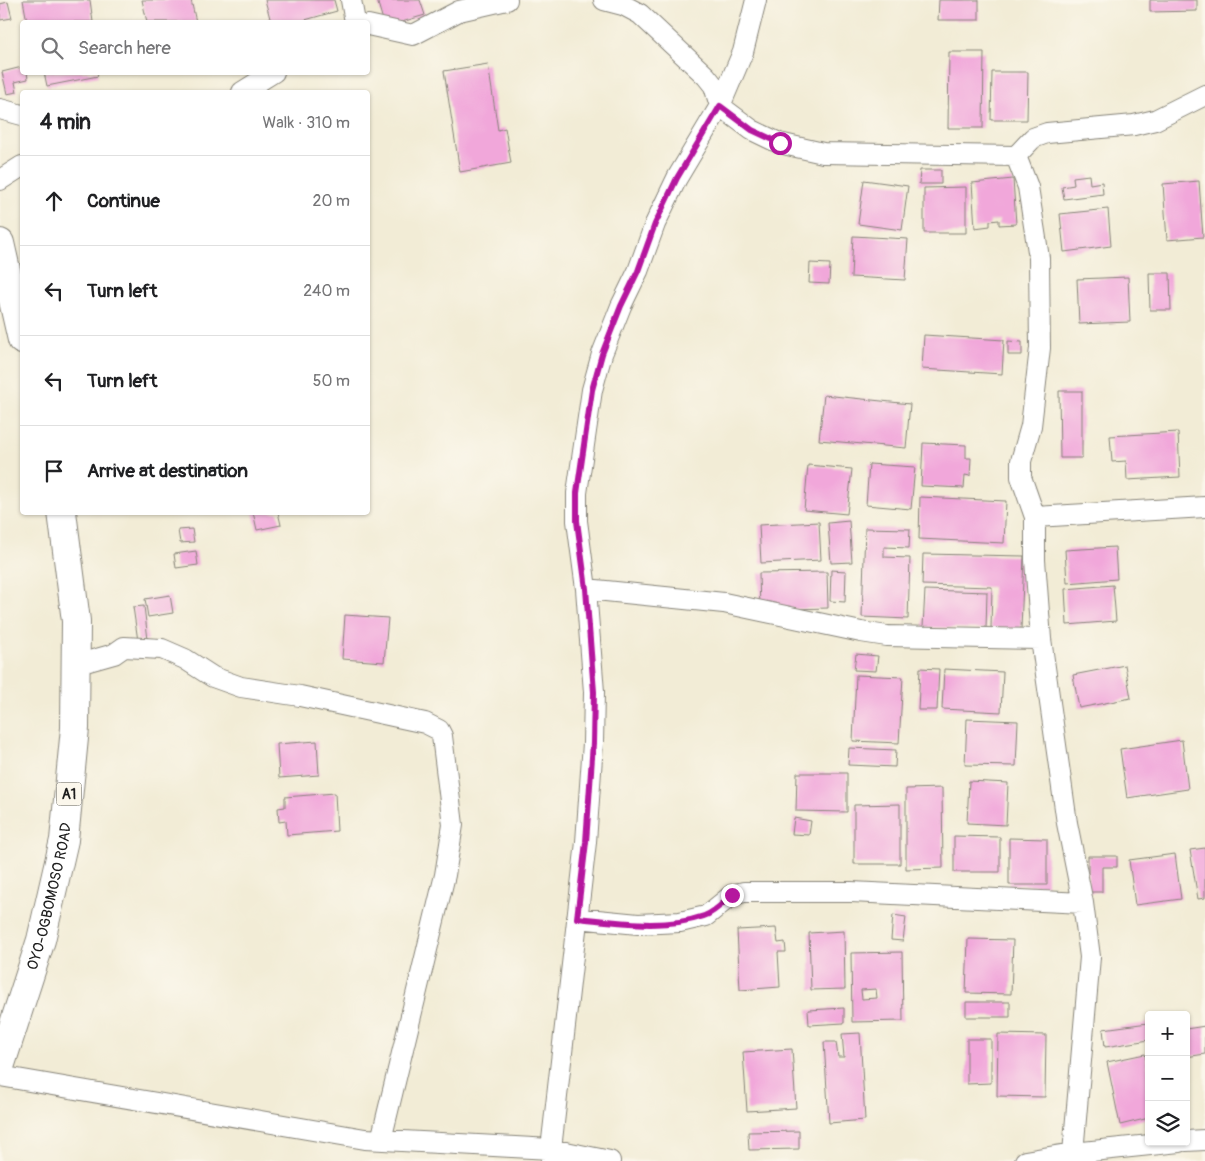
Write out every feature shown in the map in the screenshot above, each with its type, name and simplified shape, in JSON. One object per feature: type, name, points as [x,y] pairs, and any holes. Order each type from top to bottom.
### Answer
[{"type":"highway","points":[[0,243],[20,331]]},
{"type":"highway","name":"OYO-OGBOMOSO ROAD","points":[[0,1067],[41,940],[64,840],[75,728],[76,621],[62,515]]},
{"type":"street","points":[[351,0],[356,20]]},
{"type":"street","points":[[370,25],[413,35],[459,11],[507,0]]},
{"type":"street","points":[[604,0],[623,5],[640,14],[706,76],[714,86],[720,106],[752,130],[780,143],[823,153],[1016,156],[1033,138],[1047,134],[1134,125],[1155,120],[1205,95]]},
{"type":"street","points":[[551,1155],[586,842],[593,735],[594,692],[586,589],[577,521],[577,493],[592,390],[621,306],[638,271],[655,224],[677,178],[720,106],[743,52],[756,0]]},
{"type":"street","points":[[245,90],[269,75]]},
{"type":"street","points":[[0,109],[20,114]]},
{"type":"street","points":[[1016,156],[1028,187],[1040,258],[1040,348],[1031,426],[1021,461],[1021,477],[1035,517],[1035,560],[1041,640],[1066,823],[1083,903],[1090,957],[1075,1157]]},
{"type":"street","points":[[0,180],[20,167]]},
{"type":"street","points":[[1035,517],[1205,507]]},
{"type":"street","points":[[586,589],[724,603],[886,636],[1041,640]]},
{"type":"street","points":[[75,665],[114,654],[124,647],[162,649],[185,659],[213,677],[241,687],[300,696],[425,723],[439,730],[442,736],[453,825],[445,875],[381,1140]]},
{"type":"street","points":[[577,918],[638,924],[680,922],[706,916],[732,895],[744,892],[851,892],[1083,903]]},
{"type":"street","points":[[0,1076],[365,1139],[610,1161]]},
{"type":"street","points":[[1190,1142],[1205,1140]]},
{"type":"street","points":[[1025,1161],[1075,1157],[1151,1146]]},
{"type":"building","points":[[23,0],[90,0],[93,20],[27,20]]},
{"type":"building","points":[[142,0],[191,0],[196,20],[147,20]]},
{"type":"building","points":[[265,0],[334,0],[337,11],[305,20],[270,20]]},
{"type":"building","points":[[377,0],[420,0],[425,15],[385,27]]},
{"type":"building","points":[[939,0],[979,0],[979,20],[938,20]]},
{"type":"building","points":[[1150,0],[1197,0],[1197,11],[1150,12]]},
{"type":"building","points":[[8,2],[12,18],[0,20],[0,4]]},
{"type":"building","points":[[949,52],[984,52],[983,128],[948,128]]},
{"type":"building","points":[[488,64],[498,130],[505,128],[511,163],[460,172],[444,71]]},
{"type":"building","points":[[20,68],[20,75],[27,75],[28,79],[15,82],[17,92],[7,94],[2,72]]},
{"type":"building","points":[[992,72],[1028,72],[1027,120],[991,120]]},
{"type":"building","points":[[45,75],[98,76],[47,86]]},
{"type":"building","points":[[920,170],[941,170],[941,184],[919,184]]},
{"type":"building","points":[[1089,175],[1090,184],[1102,182],[1103,194],[1064,199],[1062,187],[1074,185],[1073,177]]},
{"type":"building","points":[[1013,179],[1016,224],[999,225],[999,220],[990,221],[990,226],[975,228],[972,183]]},
{"type":"building","points":[[864,180],[908,186],[902,230],[858,224]]},
{"type":"building","points":[[1199,181],[1203,237],[1167,240],[1163,184]]},
{"type":"building","points":[[966,187],[966,233],[924,233],[924,188]]},
{"type":"building","points":[[1108,209],[1111,246],[1064,252],[1060,214]]},
{"type":"building","points":[[853,236],[908,239],[905,280],[851,277]]},
{"type":"building","points":[[810,263],[830,264],[829,284],[809,283]]},
{"type":"building","points":[[1149,273],[1170,273],[1171,310],[1150,310]]},
{"type":"building","points":[[1128,277],[1130,322],[1079,324],[1077,279]]},
{"type":"building","points":[[924,335],[1004,340],[1002,374],[922,369]]},
{"type":"building","points":[[1008,341],[1022,342],[1022,355],[1008,355]]},
{"type":"building","points":[[1059,391],[1082,391],[1082,458],[1060,458]]},
{"type":"building","points":[[824,395],[910,404],[906,448],[819,440]]},
{"type":"building","points":[[1178,432],[1180,477],[1127,480],[1126,461],[1112,462],[1110,436]]},
{"type":"building","points":[[923,443],[966,445],[966,458],[971,458],[970,476],[965,475],[964,488],[921,486]]},
{"type":"building","points":[[869,464],[915,467],[911,509],[866,505]]},
{"type":"building","points":[[808,465],[852,469],[847,514],[804,510]]},
{"type":"building","points":[[920,497],[1006,501],[1004,543],[919,539]]},
{"type":"building","points":[[254,515],[279,515],[281,525],[257,530]]},
{"type":"building","points":[[849,521],[852,562],[831,563],[828,523]]},
{"type":"building","points":[[819,522],[821,560],[761,563],[759,525]]},
{"type":"building","points":[[865,528],[910,529],[909,548],[884,547],[884,557],[910,558],[908,619],[862,617]]},
{"type":"building","points":[[192,529],[194,542],[180,543],[178,530]]},
{"type":"building","points":[[1115,547],[1117,579],[1067,583],[1065,550]]},
{"type":"building","points":[[196,551],[198,565],[176,568],[174,554]]},
{"type":"building","points":[[923,554],[1024,556],[1021,629],[991,628],[992,587],[922,585]]},
{"type":"building","points":[[831,570],[846,571],[845,602],[830,601]]},
{"type":"building","points":[[827,572],[828,608],[760,610],[759,573]]},
{"type":"building","points":[[1113,585],[1116,621],[1067,625],[1065,589]]},
{"type":"building","points":[[925,590],[987,592],[986,629],[923,627]]},
{"type":"building","points":[[170,595],[173,613],[148,617],[145,599]]},
{"type":"building","points":[[144,606],[148,640],[138,641],[133,607]]},
{"type":"building","points":[[345,615],[388,618],[384,662],[342,659]]},
{"type":"building","points":[[856,654],[878,656],[876,671],[854,670]]},
{"type":"building","points":[[1125,665],[1131,698],[1079,708],[1073,675]]},
{"type":"building","points":[[920,668],[939,669],[937,710],[918,710]]},
{"type":"building","points":[[944,669],[1003,672],[1001,712],[942,709]]},
{"type":"building","points":[[856,675],[903,677],[899,743],[853,741]]},
{"type":"building","points":[[967,719],[1018,721],[1016,766],[965,765]]},
{"type":"building","points":[[1182,740],[1188,789],[1127,798],[1120,749]]},
{"type":"building","points":[[317,741],[319,775],[279,778],[277,744]]},
{"type":"building","points":[[849,748],[896,750],[895,767],[848,765]]},
{"type":"building","points":[[797,773],[847,773],[847,812],[796,811]]},
{"type":"building","points":[[969,781],[1008,783],[1006,825],[967,823]]},
{"type":"building","points":[[942,788],[943,868],[906,869],[906,789]]},
{"type":"building","points":[[335,793],[337,831],[287,835],[286,821],[279,822],[278,808],[285,807],[285,797]]},
{"type":"building","points":[[900,804],[900,864],[854,864],[854,805]]},
{"type":"building","points":[[794,818],[811,821],[809,835],[792,834]]},
{"type":"building","points":[[954,836],[1000,837],[1000,872],[954,872]]},
{"type":"building","points":[[1009,838],[1047,839],[1047,885],[1009,885]]},
{"type":"building","points":[[1205,848],[1205,898],[1198,899],[1190,850]]},
{"type":"building","points":[[1175,854],[1181,899],[1135,905],[1129,860]]},
{"type":"building","points":[[1088,856],[1117,856],[1117,867],[1102,867],[1102,892],[1088,892]]},
{"type":"building","points":[[893,915],[906,917],[903,941],[891,940]]},
{"type":"building","points":[[776,928],[778,943],[785,942],[786,952],[778,952],[780,987],[740,990],[737,930]]},
{"type":"building","points":[[844,931],[845,989],[811,990],[809,933]]},
{"type":"building","points":[[968,939],[1013,940],[1011,994],[966,993]]},
{"type":"building","points":[[902,952],[903,1021],[852,1022],[851,953]],"holes":[[[876,989],[877,998],[862,999],[861,990]]]},
{"type":"building","points":[[966,1002],[1010,1002],[1010,1017],[966,1017]]},
{"type":"building","points":[[844,1008],[844,1023],[809,1025],[808,1010]]},
{"type":"building","points":[[1145,1023],[1145,1041],[1105,1047],[1103,1029]]},
{"type":"building","points":[[1205,1026],[1205,1054],[1190,1056],[1190,1028]]},
{"type":"building","points":[[860,1033],[865,1120],[829,1123],[824,1042],[836,1042],[838,1057],[844,1057],[842,1034]]},
{"type":"building","points":[[998,1034],[1046,1035],[1045,1097],[997,1096]]},
{"type":"building","points":[[967,1039],[991,1039],[991,1083],[967,1084]]},
{"type":"building","points":[[792,1049],[796,1108],[747,1111],[743,1052]]},
{"type":"building","points":[[1145,1054],[1145,1119],[1120,1125],[1107,1062]]},
{"type":"building","points":[[799,1131],[799,1149],[749,1150],[748,1132]]},
{"type":"route","points":[[732,895],[706,916],[680,922],[638,924],[577,918],[586,842],[593,743],[594,692],[586,589],[577,521],[577,493],[592,390],[602,354],[621,306],[638,271],[655,224],[677,178],[720,106],[752,130],[780,143]]}]
